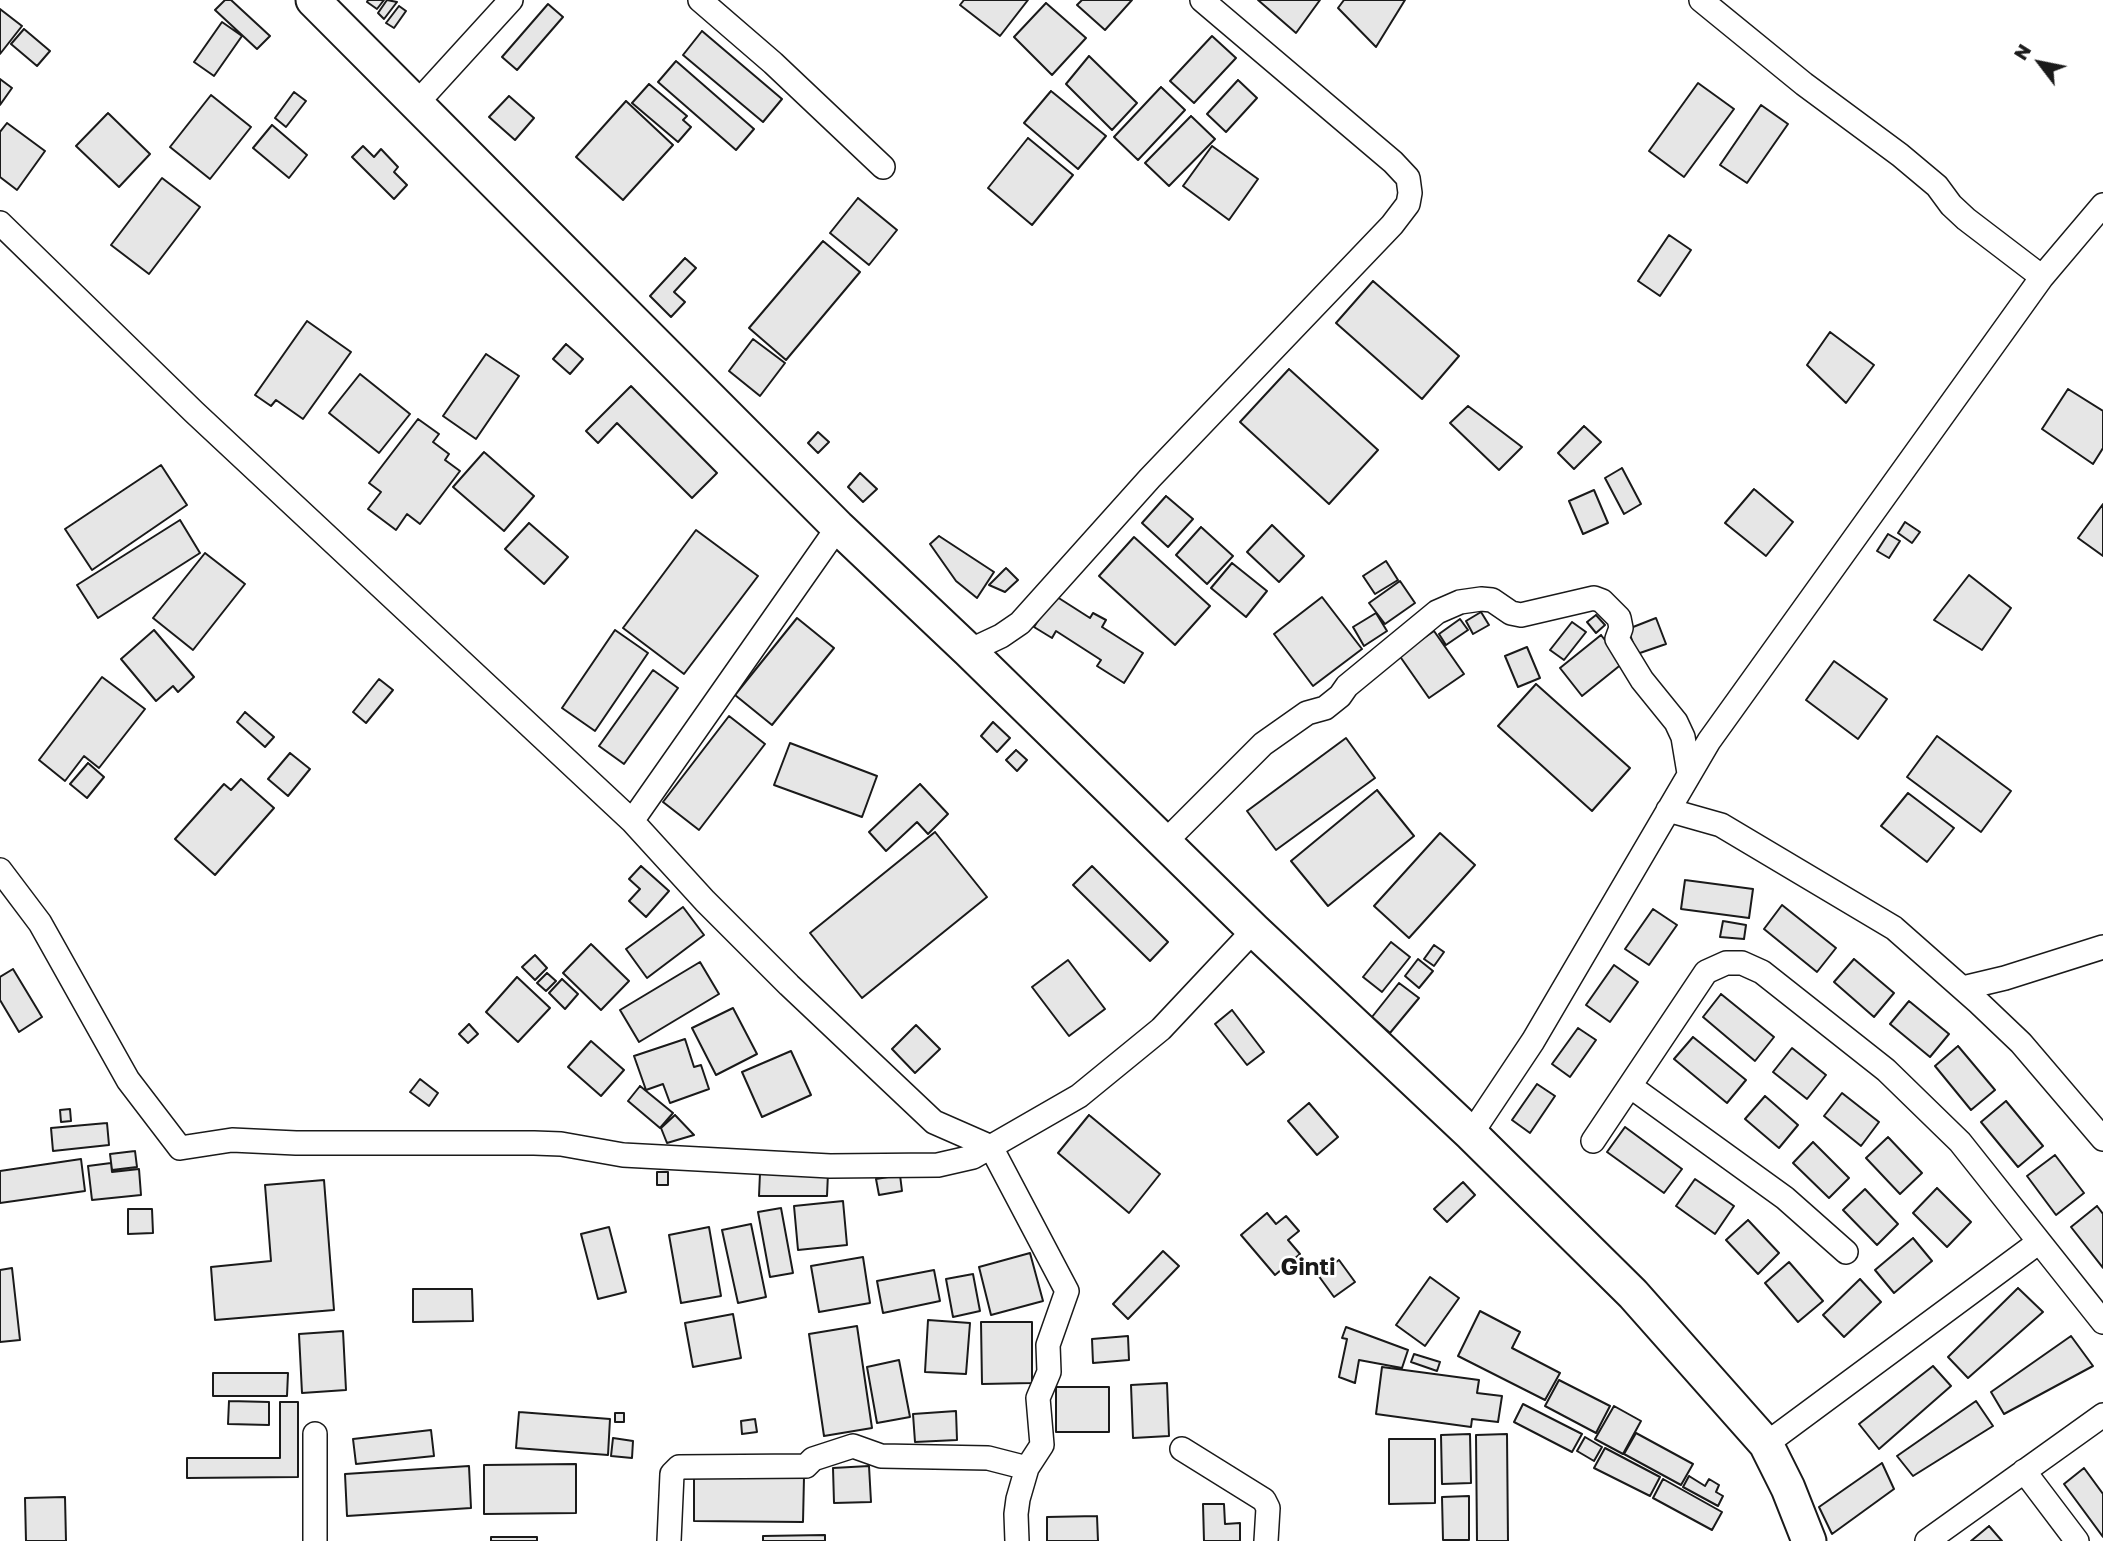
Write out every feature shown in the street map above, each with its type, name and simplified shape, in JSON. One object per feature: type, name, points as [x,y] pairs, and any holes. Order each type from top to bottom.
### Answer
[{"type":"main road","points":[[313,0],[838,527],[1633,1294],[1766,1444],[1788,1488],[1809,1541]]},
{"type":"street","points":[[417,103],[511,0]]},
{"type":"street","points":[[700,0],[773,63],[883,167]]},
{"type":"street","points":[[969,651],[1001,636],[1020,623],[1150,478],[1392,225],[1408,204],[1408,178],[1393,162],[1202,0]]},
{"type":"street","points":[[1701,0],[1804,84],[1900,155],[1937,186],[1966,219],[2042,277]]},
{"type":"street","points":[[1471,1135],[1534,1041],[1689,773],[1748,684],[2042,277],[2103,205]]},
{"type":"street","points":[[0,223],[194,412],[632,821],[705,901],[789,985],[934,1122],[991,1147],[1067,1291],[1048,1345],[1049,1372],[1038,1398],[1042,1445],[1027,1468],[1016,1514],[1017,1541]]},
{"type":"street","points":[[632,821],[838,527]]},
{"type":"street","points":[[1164,844],[1263,744],[1307,713],[1325,708],[1333,702],[1347,686],[1437,612],[1460,602],[1481,599],[1492,600],[1511,614],[1521,615],[1594,598],[1602,600],[1619,618],[1621,628],[1618,639],[1636,670],[1676,722],[1684,737],[1689,773]]},
{"type":"street","points":[[1668,810],[1721,825],[1894,928],[2021,1043],[2103,1139]]},
{"type":"street","points":[[0,870],[40,923],[128,1080],[180,1148],[232,1140],[296,1143],[534,1143],[561,1144],[623,1155],[816,1166],[938,1165],[972,1157],[1079,1096],[1161,1030],[1254,930]]},
{"type":"street","points":[[1963,988],[2005,978],[2103,947]]},
{"type":"street","points":[[1593,1141],[1706,972],[1726,963],[1742,963],[1762,972],[1886,1070],[1961,1142],[2103,1322]]},
{"type":"street","points":[[1630,1086],[1784,1198],[1846,1252]]},
{"type":"street","points":[[934,1122],[938,1165]]},
{"type":"street","points":[[1766,1444],[2039,1242]]},
{"type":"street","points":[[1927,1541],[2103,1415]]},
{"type":"street","points":[[315,1434],[315,1541]]},
{"type":"street","points":[[669,1541],[672,1474],[679,1467],[806,1466],[813,1459],[853,1446],[881,1455],[988,1458],[1027,1468]]},
{"type":"street","points":[[1182,1449],[1264,1500],[1268,1508],[1266,1541]]},
{"type":"street","points":[[2024,1471],[2077,1541]]},
{"type":"building","points":[[225,0],[231,0],[270,36],[257,49],[215,10]]},
{"type":"building","points":[[384,0],[377,9],[367,2]]},
{"type":"building","points":[[387,0],[397,2],[384,19],[378,13]]},
{"type":"building","points":[[964,0],[1028,0],[1000,36],[960,5]]},
{"type":"building","points":[[1082,0],[1132,0],[1105,30],[1077,5]]},
{"type":"building","points":[[1258,0],[1320,0],[1296,33]]},
{"type":"building","points":[[1344,0],[1405,0],[1376,47],[1338,8]]},
{"type":"building","points":[[1046,3],[1086,38],[1052,75],[1014,37]]},
{"type":"building","points":[[548,4],[563,17],[517,70],[502,57]]},
{"type":"building","points":[[399,6],[406,11],[394,28],[386,23]]},
{"type":"building","points":[[0,9],[22,26],[0,54]]},
{"type":"building","points":[[222,22],[242,36],[214,76],[194,62]]},
{"type":"building","points":[[24,29],[50,51],[37,66],[11,44]]},
{"type":"building","points":[[702,31],[782,99],[763,122],[683,55]]},
{"type":"building","points":[[1212,36],[1236,58],[1194,103],[1170,81]]},
{"type":"building","points":[[1089,56],[1137,103],[1112,130],[1066,84]]},
{"type":"building","points":[[676,61],[754,129],[736,150],[658,82]]},
{"type":"building","points":[[0,79],[12,88],[0,105]]},
{"type":"building","points":[[1238,80],[1257,98],[1226,132],[1207,114]]},
{"type":"building","points":[[1698,83],[1734,109],[1684,177],[1649,151]]},
{"type":"building","points":[[649,84],[687,116],[683,120],[691,127],[678,142],[632,103]]},
{"type":"building","points":[[1161,87],[1185,110],[1138,160],[1114,137]]},
{"type":"building","points":[[1051,91],[1106,136],[1078,169],[1024,123]]},
{"type":"building","points":[[294,92],[306,101],[286,127],[275,118]]},
{"type":"building","points":[[211,95],[251,127],[210,179],[170,147]]},
{"type":"building","points":[[509,96],[534,118],[515,140],[489,117]]},
{"type":"building","points":[[626,101],[673,145],[623,200],[576,157]]},
{"type":"building","points":[[1761,105],[1788,124],[1747,183],[1720,165]]},
{"type":"building","points":[[108,113],[150,154],[119,187],[76,146]]},
{"type":"building","points":[[1191,116],[1215,139],[1169,186],[1145,163]]},
{"type":"building","points":[[7,123],[45,151],[17,190],[0,177],[0,132]]},
{"type":"building","points":[[272,125],[307,155],[289,178],[253,148]]},
{"type":"building","points":[[1028,138],[1073,175],[1032,225],[988,188]]},
{"type":"building","points":[[363,146],[374,157],[381,149],[398,167],[394,172],[407,185],[394,199],[352,157]]},
{"type":"building","points":[[1212,146],[1258,179],[1229,220],[1183,186]]},
{"type":"building","points":[[162,178],[200,207],[149,274],[111,245]]},
{"type":"building","points":[[858,198],[897,230],[869,265],[830,233]]},
{"type":"building","points":[[1669,235],[1691,250],[1660,296],[1638,281]]},
{"type":"building","points":[[823,241],[860,272],[786,360],[749,328]]},
{"type":"building","points":[[685,258],[696,268],[674,292],[685,302],[671,317],[650,296]]},
{"type":"building","points":[[1373,281],[1459,356],[1422,399],[1336,323]]},
{"type":"building","points":[[307,321],[351,352],[303,419],[276,400],[271,406],[255,395]]},
{"type":"building","points":[[1830,332],[1874,365],[1846,403],[1807,365]]},
{"type":"building","points":[[753,339],[785,363],[760,396],[729,371]]},
{"type":"building","points":[[566,344],[583,359],[570,374],[553,359]]},
{"type":"building","points":[[486,354],[519,376],[476,439],[443,416]]},
{"type":"building","points":[[1289,369],[1378,450],[1329,504],[1240,422]]},
{"type":"building","points":[[360,374],[410,414],[379,453],[329,413]]},
{"type":"building","points":[[631,386],[717,473],[692,498],[617,423],[598,443],[586,431]]},
{"type":"building","points":[[2068,389],[2103,411],[2103,448],[2093,464],[2042,429]]},
{"type":"building","points":[[1468,406],[1522,447],[1499,470],[1450,423]]},
{"type":"building","points":[[418,419],[439,434],[433,442],[449,454],[445,460],[460,471],[420,524],[407,514],[396,530],[368,509],[381,492],[369,483]]},
{"type":"building","points":[[1584,426],[1601,442],[1574,469],[1558,453]]},
{"type":"building","points":[[818,432],[829,442],[818,453],[808,443]]},
{"type":"building","points":[[484,452],[534,496],[504,531],[453,487]]},
{"type":"building","points":[[161,465],[187,505],[92,570],[65,529]]},
{"type":"building","points":[[1622,468],[1641,504],[1624,514],[1605,478]]},
{"type":"building","points":[[860,473],[877,489],[863,502],[848,487]]},
{"type":"building","points":[[1754,489],[1793,522],[1766,556],[1725,523]]},
{"type":"building","points":[[1594,490],[1608,523],[1583,534],[1569,501]]},
{"type":"building","points":[[1166,496],[1193,519],[1168,547],[1142,523]]},
{"type":"building","points":[[2103,504],[2103,556],[2078,538]]},
{"type":"building","points":[[180,520],[200,553],[98,618],[77,585]]},
{"type":"building","points":[[1905,522],[1920,532],[1912,543],[1898,533]]},
{"type":"building","points":[[529,523],[568,557],[544,584],[505,549]]},
{"type":"building","points":[[1272,525],[1304,556],[1279,582],[1247,552]]},
{"type":"building","points":[[1201,527],[1233,556],[1207,584],[1176,555]]},
{"type":"building","points":[[696,530],[758,576],[684,674],[623,628]]},
{"type":"building","points":[[1888,534],[1900,541],[1889,558],[1877,551]]},
{"type":"building","points":[[939,536],[994,572],[977,598],[956,581],[930,544]]},
{"type":"building","points":[[1134,537],[1210,606],[1175,645],[1099,576]]},
{"type":"building","points":[[205,553],[245,584],[193,650],[153,618]]},
{"type":"building","points":[[1386,561],[1398,580],[1375,594],[1363,576]]},
{"type":"building","points":[[1232,563],[1267,591],[1246,617],[1211,588]]},
{"type":"building","points":[[1006,568],[1018,580],[1005,592],[989,585]]},
{"type":"building","points":[[1969,575],[2011,608],[1982,650],[1934,620]]},
{"type":"building","points":[[1400,581],[1415,603],[1385,624],[1369,603]]},
{"type":"building","points":[[1054,595],[1090,618],[1093,613],[1106,620],[1102,627],[1143,653],[1124,683],[1097,666],[1101,660],[1056,631],[1052,638],[1034,627]]},
{"type":"building","points":[[1322,597],[1362,649],[1313,686],[1274,634]]},
{"type":"building","points":[[1481,612],[1489,625],[1473,634],[1466,621]]},
{"type":"building","points":[[1376,613],[1387,631],[1364,646],[1353,627]]},
{"type":"building","points":[[1596,615],[1605,625],[1596,633],[1587,622]]},
{"type":"building","points":[[797,618],[834,648],[772,725],[735,695]]},
{"type":"building","points":[[1656,618],[1666,644],[1637,654],[1628,629]]},
{"type":"building","points":[[1460,619],[1468,630],[1446,645],[1439,634]]},
{"type":"building","points":[[1572,622],[1586,632],[1564,660],[1550,650]]},
{"type":"building","points":[[154,630],[194,677],[178,692],[173,686],[156,701],[121,659]]},
{"type":"building","points":[[615,630],[648,653],[595,731],[562,708]]},
{"type":"building","points":[[1434,631],[1464,674],[1429,698],[1399,655]]},
{"type":"building","points":[[1601,635],[1623,663],[1582,696],[1560,668]]},
{"type":"building","points":[[1527,647],[1540,678],[1518,687],[1505,656]]},
{"type":"building","points":[[1834,661],[1887,699],[1858,739],[1806,700]]},
{"type":"building","points":[[653,670],[678,688],[624,764],[599,746]]},
{"type":"building","points":[[102,677],[145,709],[99,768],[84,756],[65,781],[39,760]]},
{"type":"building","points":[[379,679],[393,690],[366,723],[353,712]]},
{"type":"building","points":[[1536,684],[1630,768],[1592,811],[1498,726]]},
{"type":"building","points":[[245,712],[274,737],[265,747],[237,722]]},
{"type":"building","points":[[729,716],[765,744],[699,830],[663,802]]},
{"type":"building","points":[[993,722],[1010,738],[997,752],[981,736]]},
{"type":"building","points":[[1937,736],[2011,791],[1981,832],[1907,777]]},
{"type":"building","points":[[1346,738],[1375,778],[1276,850],[1247,811]]},
{"type":"building","points":[[790,743],[877,776],[862,817],[774,785]]},
{"type":"building","points":[[1016,750],[1027,760],[1017,771],[1006,760]]},
{"type":"building","points":[[290,753],[310,769],[288,796],[268,779]]},
{"type":"building","points":[[88,763],[104,777],[87,798],[70,784]]},
{"type":"building","points":[[241,779],[274,808],[215,875],[175,839],[224,784],[231,790]]},
{"type":"building","points":[[920,784],[948,814],[928,834],[917,822],[886,851],[869,832]]},
{"type":"building","points":[[1377,790],[1414,836],[1328,906],[1291,861]]},
{"type":"building","points":[[1908,793],[1954,828],[1927,862],[1881,826]]},
{"type":"building","points":[[935,832],[987,897],[862,998],[810,933]]},
{"type":"building","points":[[1440,833],[1475,865],[1409,938],[1374,906]]},
{"type":"building","points":[[641,866],[669,891],[646,917],[629,901],[640,889],[629,879]]},
{"type":"building","points":[[1092,866],[1168,942],[1150,961],[1073,885]]},
{"type":"building","points":[[1685,880],[1753,889],[1749,918],[1681,909]]},
{"type":"building","points":[[1782,905],[1836,948],[1817,972],[1764,929]]},
{"type":"building","points":[[683,907],[704,935],[647,978],[626,949]]},
{"type":"building","points":[[1653,909],[1677,925],[1649,965],[1625,949]]},
{"type":"building","points":[[1723,921],[1746,925],[1744,939],[1720,937]]},
{"type":"building","points":[[1391,942],[1410,957],[1382,992],[1363,977]]},
{"type":"building","points":[[591,944],[629,981],[601,1010],[563,973]]},
{"type":"building","points":[[1434,945],[1444,952],[1434,966],[1424,959]]},
{"type":"building","points":[[535,955],[547,968],[535,980],[522,967]]},
{"type":"building","points":[[1418,959],[1433,971],[1419,988],[1405,976]]},
{"type":"building","points":[[1854,959],[1894,993],[1874,1017],[1834,982]]},
{"type":"building","points":[[1068,960],[1105,1009],[1069,1036],[1032,987]]},
{"type":"building","points":[[700,962],[719,994],[639,1042],[620,1010]]},
{"type":"building","points":[[1614,965],[1638,982],[1610,1022],[1586,1005]]},
{"type":"building","points":[[13,969],[42,1017],[19,1032],[0,1000],[0,977]]},
{"type":"building","points":[[547,973],[556,981],[546,991],[537,983]]},
{"type":"building","points":[[517,977],[550,1008],[518,1042],[486,1012]]},
{"type":"building","points":[[562,979],[578,994],[565,1009],[549,993]]},
{"type":"building","points":[[1399,983],[1419,998],[1390,1033],[1372,1017]]},
{"type":"building","points":[[1721,994],[1774,1037],[1755,1061],[1703,1017]]},
{"type":"building","points":[[1909,1001],[1949,1034],[1930,1057],[1890,1024]]},
{"type":"building","points":[[733,1008],[757,1054],[716,1075],[692,1028]]},
{"type":"building","points":[[1232,1010],[1264,1052],[1247,1065],[1215,1024]]},
{"type":"building","points":[[469,1024],[478,1034],[468,1043],[459,1034]]},
{"type":"building","points":[[916,1025],[940,1049],[915,1073],[892,1049]]},
{"type":"building","points":[[1578,1028],[1596,1040],[1570,1077],[1552,1064]]},
{"type":"building","points":[[1693,1037],[1746,1080],[1727,1103],[1674,1059]]},
{"type":"building","points":[[685,1039],[694,1067],[701,1065],[709,1089],[670,1103],[663,1084],[646,1090],[634,1056]]},
{"type":"building","points":[[591,1041],[624,1070],[601,1096],[568,1067]]},
{"type":"building","points":[[1958,1046],[1995,1090],[1971,1110],[1935,1066]]},
{"type":"building","points":[[1792,1048],[1826,1075],[1807,1099],[1773,1072]]},
{"type":"building","points":[[791,1051],[811,1095],[762,1117],[742,1072]]},
{"type":"building","points":[[420,1079],[438,1093],[429,1106],[410,1092]]},
{"type":"building","points":[[1537,1084],[1555,1096],[1530,1133],[1512,1120]]},
{"type":"building","points":[[640,1086],[673,1113],[660,1128],[628,1101]]},
{"type":"building","points":[[1842,1093],[1879,1122],[1861,1146],[1824,1116]]},
{"type":"building","points":[[1765,1096],[1798,1125],[1779,1148],[1745,1119]]},
{"type":"building","points":[[2006,1101],[2043,1146],[2018,1167],[1981,1122]]},
{"type":"building","points":[[1309,1103],[1338,1137],[1317,1155],[1288,1121]]},
{"type":"building","points":[[70,1109],[71,1121],[61,1122],[60,1110]]},
{"type":"building","points":[[675,1115],[694,1135],[667,1143],[661,1128]]},
{"type":"building","points":[[1089,1115],[1160,1174],[1129,1213],[1058,1153]]},
{"type":"building","points":[[107,1123],[109,1145],[53,1151],[51,1128]]},
{"type":"building","points":[[1625,1127],[1682,1169],[1664,1193],[1607,1152]]},
{"type":"building","points":[[1888,1137],[1922,1173],[1900,1194],[1866,1158]]},
{"type":"building","points":[[1813,1142],[1849,1178],[1829,1198],[1793,1163]]},
{"type":"building","points":[[135,1151],[137,1167],[112,1170],[110,1154]]},
{"type":"building","points":[[2055,1155],[2084,1193],[2056,1215],[2027,1176]]},
{"type":"building","points":[[81,1159],[85,1191],[0,1203],[0,1171]]},
{"type":"building","points":[[111,1163],[112,1172],[139,1169],[141,1195],[92,1200],[88,1166]]},
{"type":"building","points":[[657,1172],[668,1172],[668,1185],[657,1185]]},
{"type":"building","points":[[760,1173],[828,1173],[827,1196],[759,1196]]},
{"type":"building","points":[[900,1175],[902,1191],[879,1195],[876,1179]]},
{"type":"building","points":[[1695,1179],[1734,1206],[1715,1234],[1676,1206]]},
{"type":"building","points":[[324,1180],[334,1310],[215,1320],[211,1267],[271,1261],[265,1185]]},
{"type":"building","points":[[1463,1182],[1475,1195],[1447,1222],[1434,1209]]},
{"type":"building","points":[[1937,1188],[1971,1222],[1947,1247],[1913,1213]]},
{"type":"building","points":[[1865,1189],[1898,1224],[1877,1245],[1843,1210]]},
{"type":"building","points":[[843,1201],[847,1245],[798,1250],[794,1206]]},
{"type":"building","points":[[2097,1206],[2103,1214],[2103,1268],[2071,1227]]},
{"type":"building","points":[[781,1208],[793,1273],[770,1277],[758,1212]]},
{"type":"building","points":[[128,1209],[152,1209],[153,1233],[128,1234]]},
{"type":"building","points":[[1267,1213],[1276,1224],[1286,1216],[1299,1231],[1288,1240],[1300,1254],[1275,1275],[1241,1235]]},
{"type":"building","points":[[1748,1220],[1779,1253],[1758,1274],[1726,1240]]},
{"type":"building","points":[[751,1224],[766,1297],[738,1303],[722,1230]]},
{"type":"building","points":[[609,1227],[626,1292],[598,1299],[581,1234]]},
{"type":"building","points":[[709,1227],[721,1296],[681,1303],[669,1235]]},
{"type":"building","points":[[1913,1238],[1932,1261],[1894,1293],[1875,1270]]},
{"type":"building","points":[[1163,1251],[1179,1266],[1128,1319],[1113,1304]]},
{"type":"building","points":[[1030,1253],[1043,1301],[991,1315],[979,1267]]},
{"type":"building","points":[[863,1257],[870,1303],[819,1312],[811,1266]]},
{"type":"building","points":[[1339,1260],[1355,1282],[1334,1297],[1318,1275]]},
{"type":"building","points":[[1789,1262],[1823,1301],[1798,1322],[1765,1283]]},
{"type":"building","points":[[12,1268],[20,1340],[0,1342],[0,1270]]},
{"type":"building","points":[[934,1270],[940,1301],[883,1313],[877,1281]]},
{"type":"building","points":[[973,1274],[980,1311],[953,1317],[946,1279]]},
{"type":"building","points":[[1430,1277],[1459,1298],[1425,1346],[1396,1325]]},
{"type":"building","points":[[1860,1279],[1881,1302],[1844,1337],[1823,1315]]},
{"type":"building","points":[[2018,1288],[2043,1312],[1968,1378],[1948,1357]]},
{"type":"building","points":[[413,1289],[472,1289],[473,1321],[413,1322]]},
{"type":"building","points":[[1480,1311],[1520,1332],[1512,1348],[1560,1373],[1545,1400],[1458,1356]]},
{"type":"building","points":[[733,1314],[741,1358],[693,1367],[685,1323]]},
{"type":"building","points":[[928,1320],[970,1323],[966,1374],[925,1372]]},
{"type":"building","points":[[981,1322],[1032,1322],[1032,1383],[982,1384]]},
{"type":"building","points":[[857,1326],[872,1428],[824,1436],[809,1334]]},
{"type":"building","points":[[1346,1327],[1408,1350],[1402,1368],[1359,1360],[1355,1383],[1339,1377],[1347,1339],[1342,1338]]},
{"type":"building","points":[[343,1331],[346,1390],[302,1393],[299,1334]]},
{"type":"building","points":[[1128,1336],[1129,1360],[1093,1363],[1092,1339]]},
{"type":"building","points":[[2071,1336],[2093,1366],[2004,1414],[1991,1392]]},
{"type":"building","points":[[1414,1354],[1440,1362],[1437,1371],[1411,1362]]},
{"type":"building","points":[[899,1360],[910,1417],[877,1423],[867,1367]]},
{"type":"building","points":[[1933,1366],[1951,1386],[1879,1449],[1859,1424]]},
{"type":"building","points":[[1382,1367],[1479,1380],[1477,1393],[1502,1396],[1498,1422],[1472,1419],[1471,1427],[1376,1414]]},
{"type":"building","points":[[213,1373],[288,1373],[287,1396],[213,1396]]},
{"type":"building","points":[[1559,1380],[1610,1406],[1596,1433],[1545,1406]]},
{"type":"building","points":[[1167,1383],[1169,1436],[1133,1438],[1131,1385]]},
{"type":"building","points":[[1056,1387],[1109,1387],[1109,1432],[1056,1432]]},
{"type":"building","points":[[229,1401],[269,1402],[269,1425],[228,1424]]},
{"type":"building","points":[[1976,1401],[1993,1426],[1913,1476],[1897,1456]]},
{"type":"building","points":[[280,1402],[298,1402],[298,1477],[187,1478],[187,1458],[280,1458]]},
{"type":"building","points":[[1523,1404],[1582,1434],[1572,1452],[1514,1422]]},
{"type":"building","points":[[1614,1406],[1641,1421],[1623,1454],[1595,1439]]},
{"type":"building","points":[[956,1411],[957,1440],[915,1442],[913,1414]]},
{"type":"building","points":[[519,1412],[610,1419],[608,1455],[516,1448]]},
{"type":"building","points":[[615,1413],[624,1413],[624,1422],[615,1422]]},
{"type":"building","points":[[755,1419],[757,1432],[742,1434],[741,1421]]},
{"type":"building","points":[[431,1430],[434,1456],[356,1464],[353,1439]]},
{"type":"building","points":[[1636,1433],[1693,1464],[1681,1485],[1624,1454]]},
{"type":"building","points":[[1470,1434],[1471,1483],[1442,1484],[1441,1435]]},
{"type":"building","points":[[1507,1434],[1508,1541],[1477,1541],[1476,1435]]},
{"type":"building","points":[[1585,1437],[1602,1447],[1594,1461],[1577,1451]]},
{"type":"building","points":[[613,1438],[633,1441],[632,1458],[611,1456]]},
{"type":"building","points":[[1389,1439],[1435,1439],[1435,1503],[1389,1504]]},
{"type":"building","points":[[1605,1448],[1660,1477],[1650,1496],[1594,1468]]},
{"type":"building","points":[[1882,1463],[1894,1489],[1832,1534],[1819,1507]]},
{"type":"building","points":[[576,1464],[576,1513],[484,1514],[484,1465]]},
{"type":"building","points":[[469,1466],[471,1508],[347,1516],[345,1474]]},
{"type":"building","points":[[869,1466],[871,1502],[834,1503],[833,1468]]},
{"type":"building","points":[[2084,1468],[2103,1494],[2103,1537],[2064,1484]]},
{"type":"building","points":[[694,1476],[804,1477],[803,1522],[694,1521]]},
{"type":"building","points":[[1689,1476],[1705,1486],[1709,1479],[1719,1485],[1716,1492],[1723,1496],[1718,1506],[1683,1487]]},
{"type":"building","points":[[1663,1479],[1722,1512],[1712,1530],[1653,1498]]},
{"type":"building","points":[[1469,1496],[1469,1540],[1443,1540],[1442,1497]]},
{"type":"building","points":[[65,1497],[66,1541],[26,1541],[25,1498]]},
{"type":"building","points":[[1203,1504],[1224,1504],[1225,1524],[1240,1523],[1240,1541],[1204,1541]]},
{"type":"building","points":[[1097,1516],[1098,1541],[1047,1541],[1047,1517]]},
{"type":"building","points":[[1989,1526],[2002,1541],[1971,1541]]},
{"type":"building","points":[[825,1535],[825,1541],[763,1541],[763,1536]]},
{"type":"building","points":[[491,1537],[537,1537],[537,1541],[491,1541]]},
{"type":"district","name":"Ginti","points":[[1308,1267]]}]
